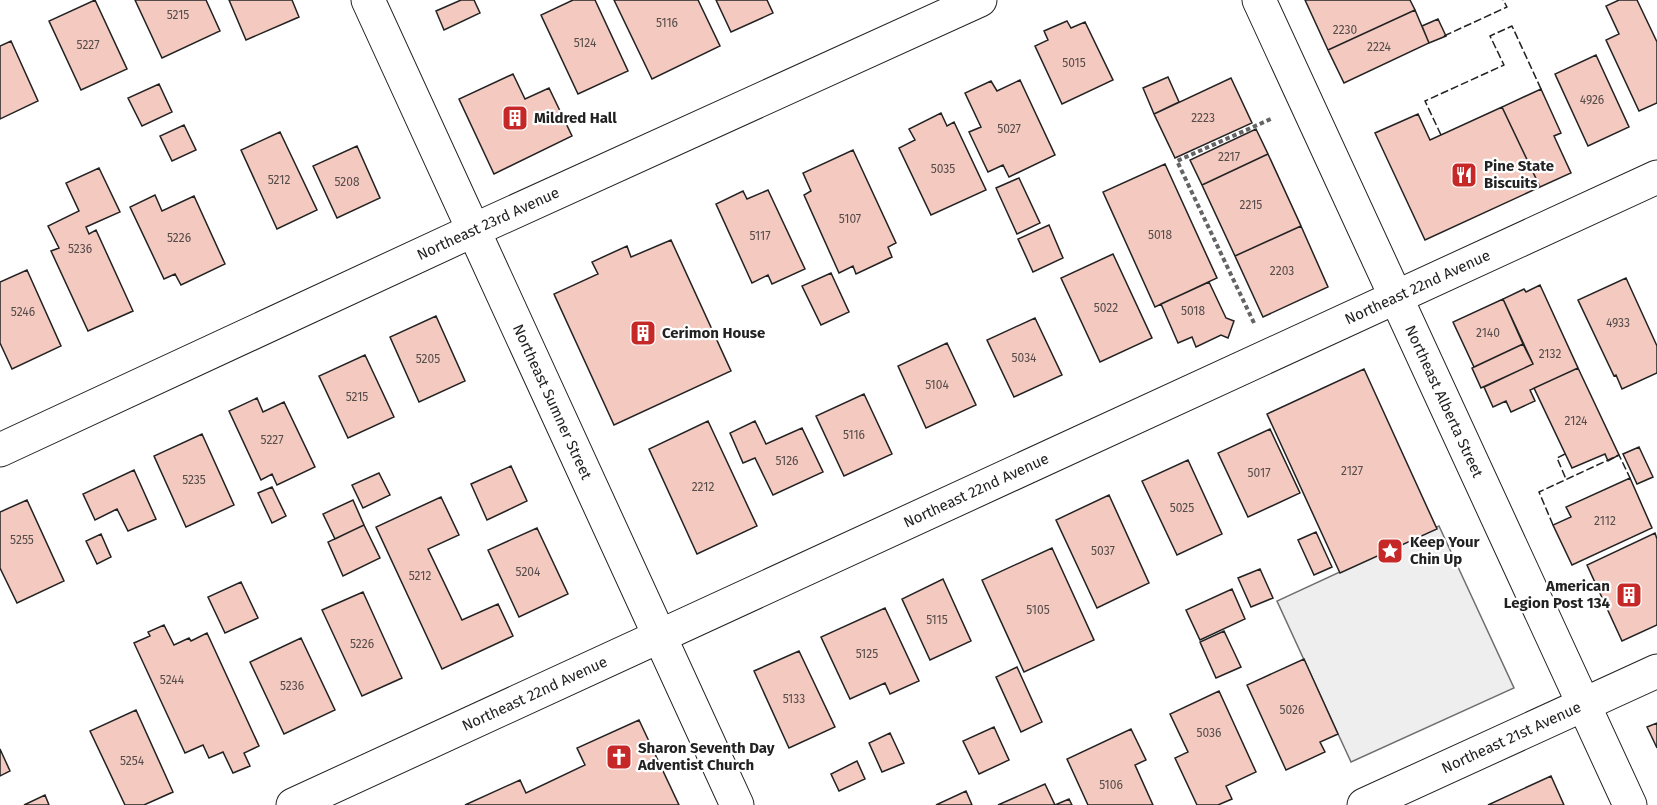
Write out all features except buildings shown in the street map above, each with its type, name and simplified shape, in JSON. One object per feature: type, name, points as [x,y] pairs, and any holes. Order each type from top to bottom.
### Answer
[{"type":"street","name":"Northeast Sumner Street","points":[[368,0],[737,805]]},
{"type":"street","name":"Northeast 23rd Avenue","points":[[0,450],[474,230],[980,0]]},
{"type":"street","name":"Northeast Alberta Street","points":[[1259,0],[1630,805]]},
{"type":"street","name":"Northeast 22nd Avenue","points":[[293,805],[1657,177]]},
{"type":"street","name":"Northeast 21st Avenue","points":[[1364,805],[1657,670]]},
{"type":"path","points":[[1270,357],[1177,161],[1306,102]]},
{"type":"shaded area","points":[[1439,526],[1514,688],[1351,762],[1277,601]]},
{"type":"fence","points":[[1444,36],[1507,7],[1503,0]]},
{"type":"fence","points":[[1441,135],[1425,101],[1504,65],[1490,36],[1512,26],[1541,89]]},
{"type":"fence","points":[[1565,454],[1557,458],[1566,479]]},
{"type":"fence","points":[[1553,525],[1539,492],[1619,455],[1630,478]]},
{"type":"place","name":"Mildred Hall","points":[[515,118]]},
{"type":"place","name":"Pine State Biscuits","points":[[1464,175]]},
{"type":"place","name":"Cerimon House","points":[[643,333]]},
{"type":"place","name":"Keep Your Chin Up","points":[[1390,551]]},
{"type":"place","name":"American Legion Post 134","points":[[1629,595]]},
{"type":"place","name":"Sharon Seventh Day Adventist Church","points":[[619,757]]}]
